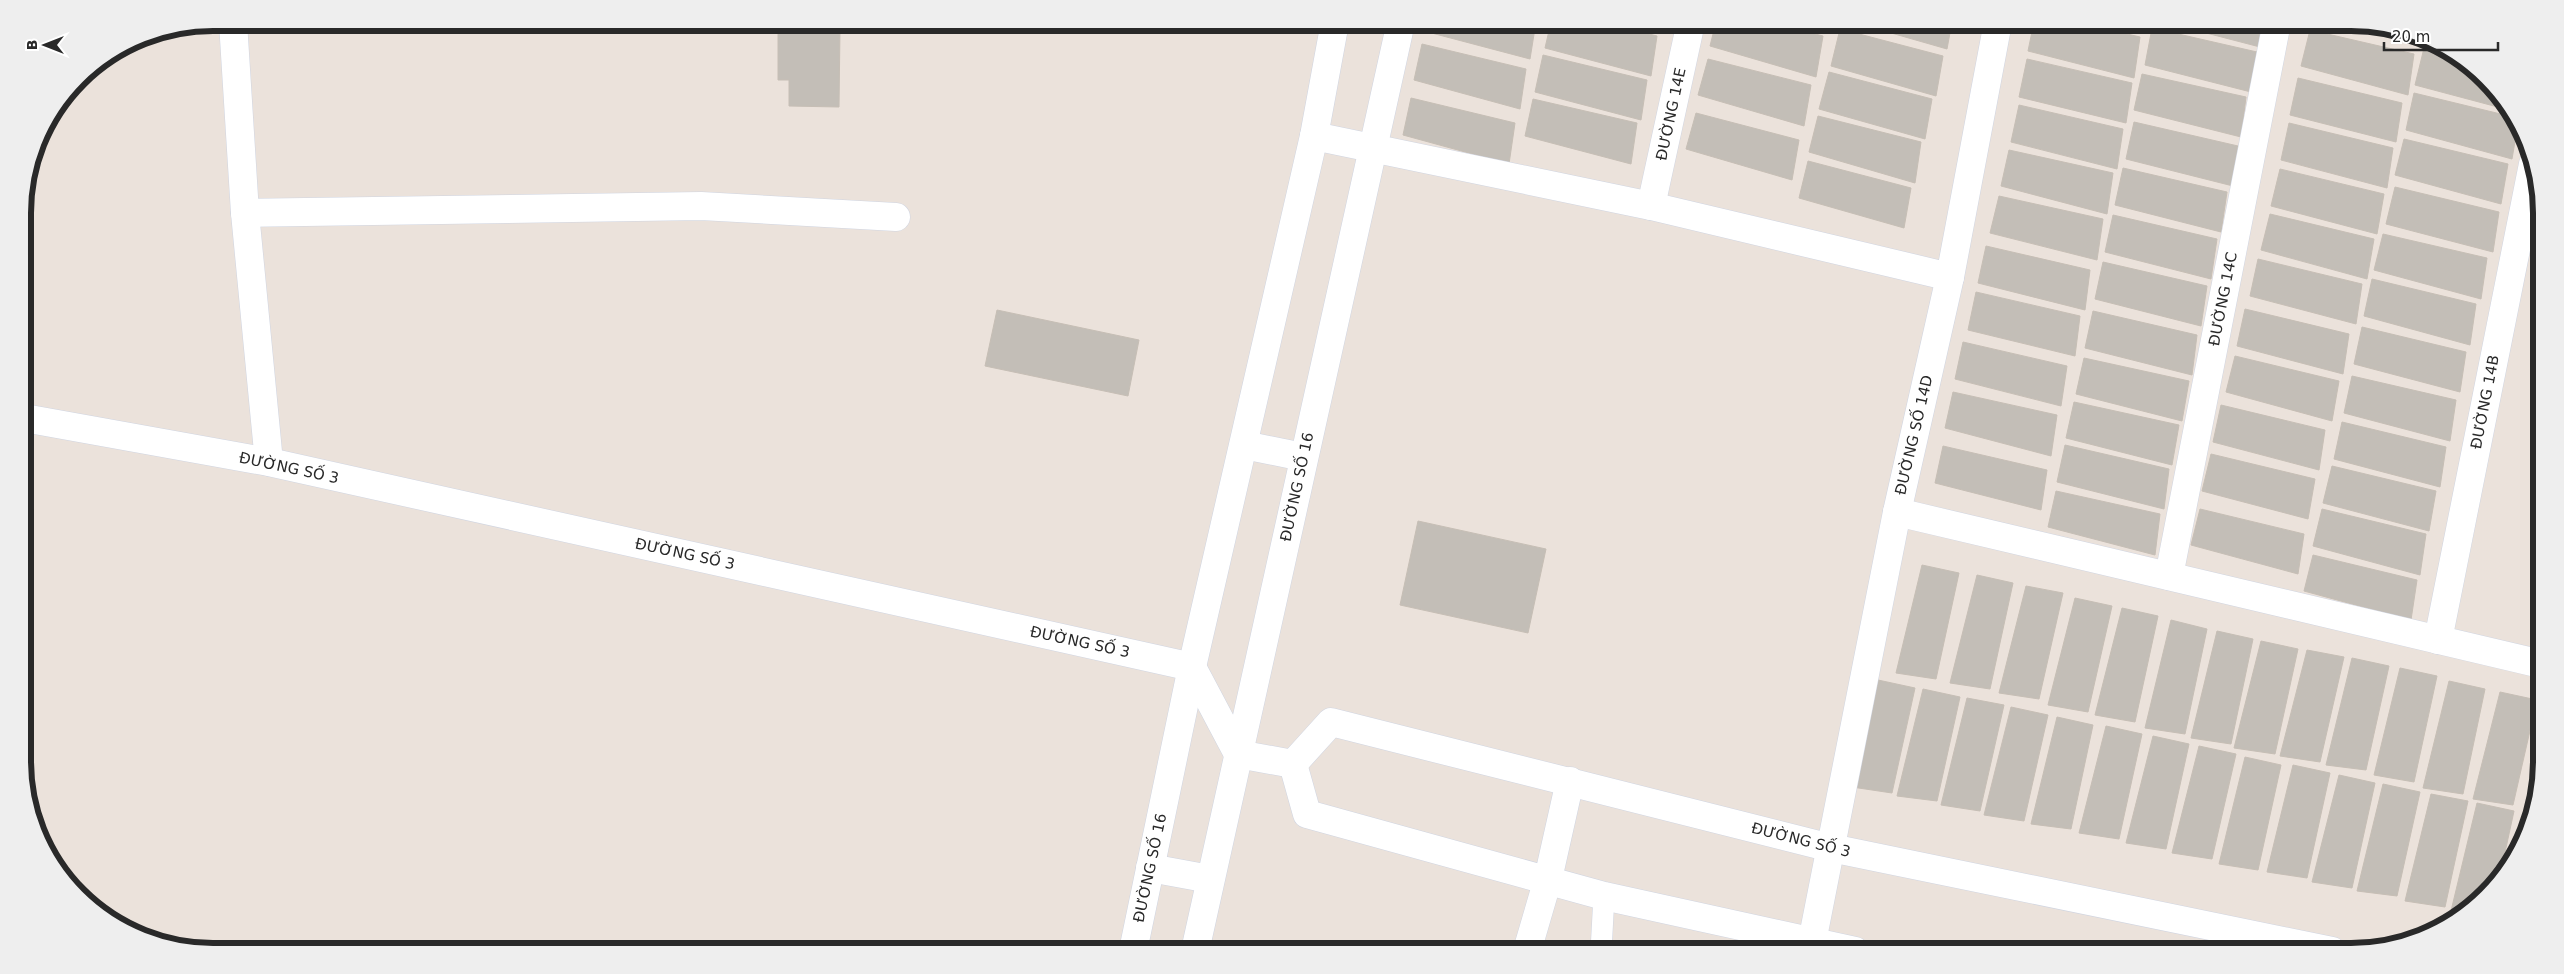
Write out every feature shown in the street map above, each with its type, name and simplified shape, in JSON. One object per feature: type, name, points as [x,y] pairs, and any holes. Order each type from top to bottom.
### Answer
[{"type":"street","points":[[234,31],[245,213],[269,462]]},
{"type":"street","name":"ĐƯỜNG SỐ 16","points":[[1135,943],[1192,667],[1314,136],[1333,31]]},
{"type":"street","name":"ĐƯỜNG SỐ 16","points":[[1197,943],[1372,147],[1400,31]]},
{"type":"street","name":"ĐƯỜNG 14E","points":[[1651,206],[1689,31]]},
{"type":"street","name":"ĐƯỜNG SỐ 14D","points":[[1812,942],[1897,512],[1950,277],[1996,31]]},
{"type":"street","name":"ĐƯỜNG 14C","points":[[2169,576],[2275,31]]},
{"type":"street","points":[[1314,136],[1651,206],[1950,277]]},
{"type":"street","name":"ĐƯỜNG 14B","points":[[2438,640],[2530,181]]},
{"type":"street","points":[[245,213],[700,206],[896,218]]},
{"type":"street","name":"ĐƯỜNG SỐ 3","points":[[31,419],[269,462],[1192,667]]},
{"type":"street","points":[[1244,445],[1303,457]]},
{"type":"street","points":[[1897,512],[2533,662]]},
{"type":"street","points":[[1192,667],[1238,754],[1293,764],[1307,814],[1604,896],[1817,943]]},
{"type":"street","name":"ĐƯỜNG SỐ 3","points":[[1293,764],[1331,722],[1831,848],[2293,943]]},
{"type":"street","points":[[1529,943],[1548,879],[1570,781]]},
{"type":"street","points":[[1150,868],[1210,879]]},
{"type":"lane","points":[[1601,943],[1604,896]]},
{"type":"building","points":[[778,31],[840,31],[839,107],[789,106],[789,80],[778,80]]},
{"type":"building","points":[[1424,31],[1535,31],[1530,59]]},
{"type":"building","points":[[1549,31],[1637,31],[1657,36],[1651,76],[1545,48]]},
{"type":"building","points":[[1714,31],[1804,31],[1823,36],[1816,77],[1710,46]]},
{"type":"building","points":[[1840,31],[1848,31],[1943,56],[1936,96],[1831,66]]},
{"type":"building","points":[[1884,31],[1950,31],[1947,49]]},
{"type":"building","points":[[2032,31],[2114,31],[2140,37],[2134,78],[2028,51]]},
{"type":"building","points":[[2151,31],[2165,31],[2257,52],[2251,92],[2145,65]]},
{"type":"building","points":[[2199,31],[2262,31],[2260,47]]},
{"type":"building","points":[[2310,31],[2414,54],[2408,95],[2301,66]]},
{"type":"building","points":[[2373,33],[2398,37],[2420,46]]},
{"type":"building","points":[[1422,44],[1526,69],[1520,109],[1414,80]]},
{"type":"building","points":[[2424,48],[2429,49],[2452,62],[2471,76],[2488,93],[2498,107],[2415,85]]},
{"type":"building","points":[[1543,55],[1647,80],[1641,120],[1535,92]]},
{"type":"building","points":[[1708,59],[1811,85],[1804,126],[1698,95]]},
{"type":"building","points":[[2027,59],[2132,83],[2126,123],[2019,97]]},
{"type":"building","points":[[1829,72],[1932,99],[1925,139],[1819,109]]},
{"type":"building","points":[[2142,74],[2246,97],[2241,137],[2134,110]]},
{"type":"building","points":[[2298,78],[2402,103],[2396,142],[2290,115]]},
{"type":"building","points":[[2414,93],[2504,115],[2516,137],[2512,159],[2406,130]]},
{"type":"building","points":[[1411,98],[1515,123],[1509,164],[1403,135]]},
{"type":"building","points":[[1533,99],[1637,123],[1631,164],[1525,136]]},
{"type":"building","points":[[2019,105],[2123,129],[2117,169],[2011,142]]},
{"type":"building","points":[[1696,113],[1799,140],[1792,180],[1686,149]]},
{"type":"building","points":[[1818,116],[1921,142],[1915,183],[1809,152]]},
{"type":"building","points":[[2134,122],[2238,146],[2233,186],[2126,159]]},
{"type":"building","points":[[2289,123],[2393,148],[2387,188],[2281,160]]},
{"type":"building","points":[[2404,139],[2508,164],[2501,204],[2395,175]]},
{"type":"building","points":[[2009,150],[2113,173],[2107,214],[2001,186]]},
{"type":"building","points":[[1808,161],[1911,188],[1904,228],[1799,198]]},
{"type":"building","points":[[2123,168],[2227,192],[2221,232],[2115,205]]},
{"type":"building","points":[[2280,169],[2384,194],[2377,234],[2271,206]]},
{"type":"building","points":[[2395,187],[2499,212],[2493,252],[2386,224]]},
{"type":"building","points":[[1999,196],[2103,219],[2097,260],[1990,233]]},
{"type":"building","points":[[2270,214],[2374,239],[2367,279],[2261,250]]},
{"type":"building","points":[[2113,215],[2217,239],[2211,279],[2105,252]]},
{"type":"building","points":[[2383,234],[2487,258],[2481,299],[2374,270]]},
{"type":"building","points":[[1986,246],[2090,270],[2085,310],[1978,283]]},
{"type":"building","points":[[2258,259],[2362,284],[2356,324],[2250,296]]},
{"type":"building","points":[[2103,262],[2207,286],[2201,326],[2095,299]]},
{"type":"building","points":[[2372,279],[2476,304],[2470,345],[2364,316]]},
{"type":"building","points":[[1976,292],[2080,316],[2075,356],[1968,330]]},
{"type":"building","points":[[2245,309],[2349,334],[2343,374],[2237,346]]},
{"type":"building","points":[[997,310],[1139,340],[1128,396],[985,366]]},
{"type":"building","points":[[2093,311],[2197,335],[2192,375],[2085,348]]},
{"type":"building","points":[[2362,327],[2466,352],[2460,392],[2354,364]]},
{"type":"building","points":[[1963,342],[2067,366],[2061,406],[1955,379]]},
{"type":"building","points":[[2235,356],[2339,381],[2332,421],[2226,392]]},
{"type":"building","points":[[2084,358],[2189,381],[2182,421],[2076,394]]},
{"type":"building","points":[[2352,376],[2456,400],[2450,441],[2344,413]]},
{"type":"building","points":[[1953,392],[2057,415],[2051,456],[1945,428]]},
{"type":"building","points":[[2074,402],[2179,425],[2172,465],[2066,438]]},
{"type":"building","points":[[2221,405],[2325,430],[2319,470],[2213,442]]},
{"type":"building","points":[[2342,422],[2446,447],[2440,487],[2334,459]]},
{"type":"building","points":[[2065,445],[2169,469],[2164,509],[2057,482]]},
{"type":"building","points":[[1943,446],[2047,470],[2041,510],[1935,483]]},
{"type":"building","points":[[2211,454],[2315,479],[2308,519],[2202,491]]},
{"type":"building","points":[[2332,466],[2436,491],[2429,531],[2323,503]]},
{"type":"building","points":[[2056,491],[2160,514],[2155,555],[2048,527]]},
{"type":"building","points":[[2200,509],[2304,534],[2298,574],[2191,545]]},
{"type":"building","points":[[2322,509],[2426,534],[2420,575],[2313,546]]},
{"type":"building","points":[[1418,521],[1546,549],[1528,633],[1400,605]]},
{"type":"building","points":[[2313,555],[2417,580],[2411,620],[2304,591]]},
{"type":"building","points":[[1922,565],[1959,573],[1936,679],[1896,673]]},
{"type":"building","points":[[1977,575],[2013,583],[1990,689],[1950,683]]},
{"type":"building","points":[[2026,586],[2063,593],[2039,699],[1999,693]]},
{"type":"building","points":[[2075,598],[2112,606],[2088,712],[2048,705]]},
{"type":"building","points":[[2122,608],[2158,616],[2135,722],[2095,715]]},
{"type":"building","points":[[2171,620],[2207,629],[2185,734],[2145,728]]},
{"type":"building","points":[[2217,631],[2253,639],[2231,744],[2191,738]]},
{"type":"building","points":[[2261,641],[2298,649],[2275,754],[2234,748]]},
{"type":"building","points":[[2307,650],[2344,657],[2320,762],[2280,756]]},
{"type":"building","points":[[2352,658],[2389,666],[2366,770],[2326,765]]},
{"type":"building","points":[[2400,668],[2437,676],[2414,782],[2374,775]]},
{"type":"building","points":[[1878,680],[1915,688],[1892,793],[1852,787]]},
{"type":"building","points":[[2449,681],[2485,689],[2463,794],[2423,788]]},
{"type":"building","points":[[1923,689],[1960,697],[1937,801],[1897,796]]},
{"type":"building","points":[[2500,692],[2533,699],[2533,718],[2513,805],[2473,799]]},
{"type":"building","points":[[1967,698],[2004,705],[1980,811],[1941,805]]},
{"type":"building","points":[[2011,707],[2048,715],[2024,821],[1984,815]]},
{"type":"building","points":[[2057,717],[2093,725],[2071,829],[2031,824]]},
{"type":"building","points":[[2106,726],[2142,734],[2119,839],[2079,833]]},
{"type":"building","points":[[2153,736],[2189,744],[2166,849],[2126,843]]},
{"type":"building","points":[[2199,746],[2236,754],[2212,859],[2172,853]]},
{"type":"building","points":[[2245,757],[2281,765],[2258,870],[2219,864]]},
{"type":"building","points":[[2293,765],[2330,773],[2307,878],[2267,872]]},
{"type":"building","points":[[2339,775],[2375,783],[2352,888],[2312,882]]},
{"type":"building","points":[[2383,784],[2420,792],[2397,896],[2357,891]]},
{"type":"building","points":[[2530,787],[2527,808],[2525,809]]},
{"type":"building","points":[[2431,794],[2468,801],[2445,907],[2405,901]]},
{"type":"building","points":[[2477,803],[2514,811],[2502,862],[2488,881],[2471,898],[2451,911]]}]
